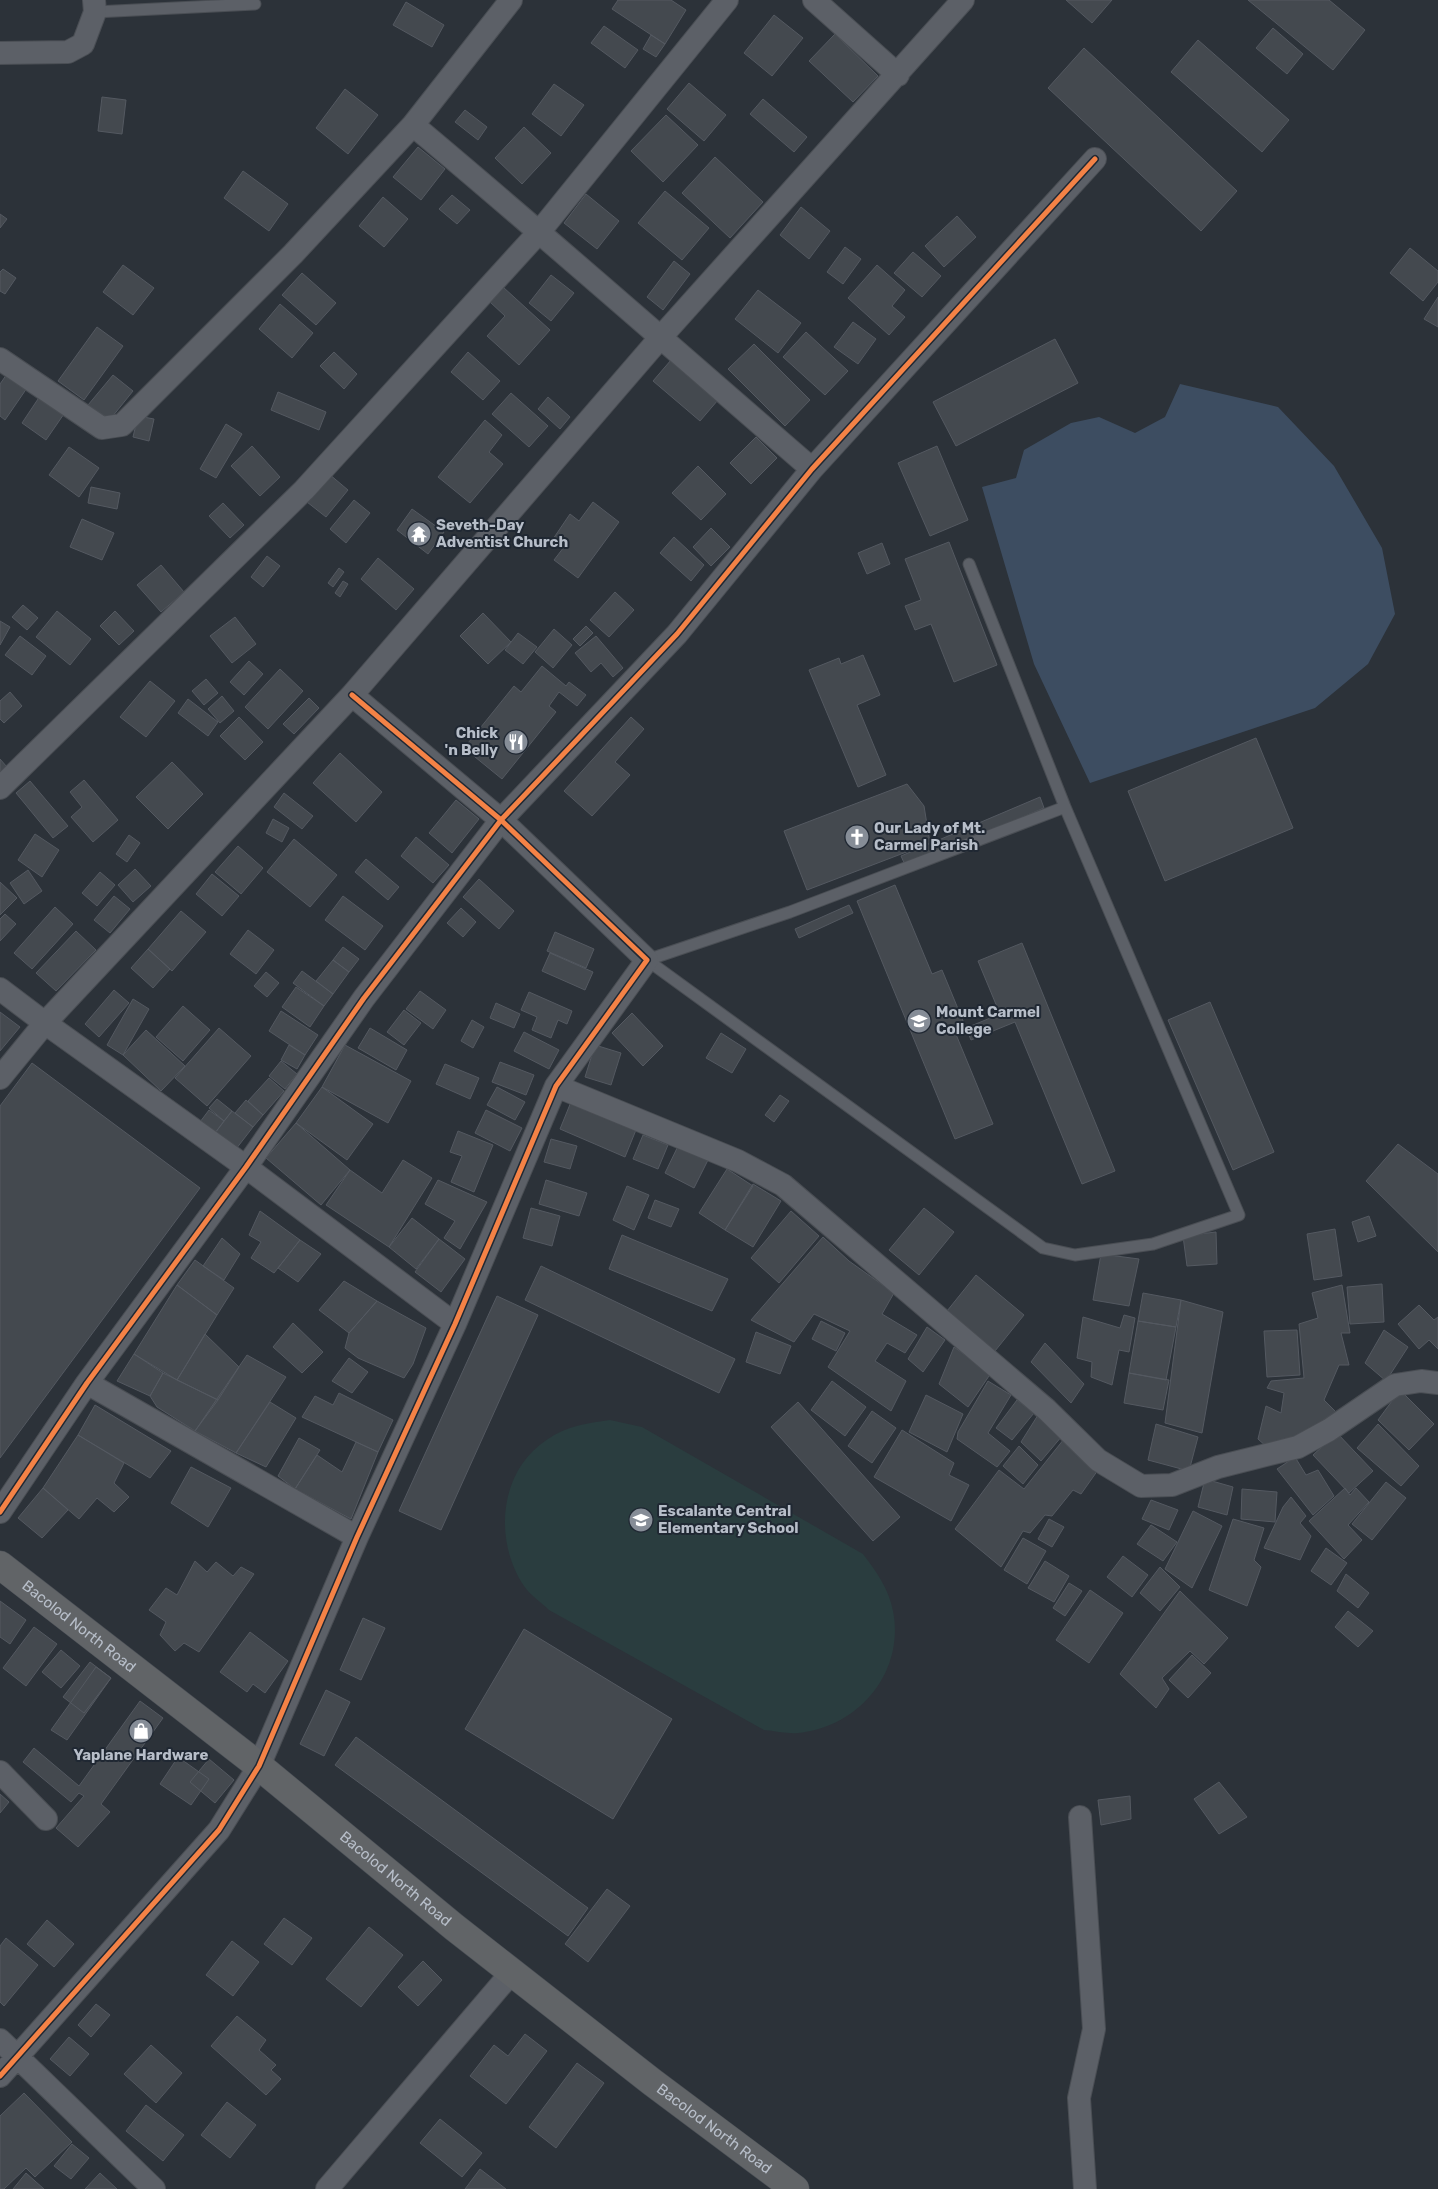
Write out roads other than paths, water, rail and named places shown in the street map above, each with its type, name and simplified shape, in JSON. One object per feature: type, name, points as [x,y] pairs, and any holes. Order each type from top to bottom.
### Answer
[{"type":"highway","name":"Bacolod North Road","points":[[0,1564],[259,1766],[454,1927],[795,2189]]},
{"type":"street","points":[[0,359],[102,428],[122,425],[293,254],[413,125],[511,0]]},
{"type":"street","points":[[0,788],[304,490],[540,231],[727,0]]},
{"type":"street","points":[[814,0],[898,75]]},
{"type":"street","points":[[0,1078],[45,1024],[352,694],[660,338],[898,75],[963,0]]},
{"type":"street","points":[[0,53],[68,52],[83,44],[94,6]]},
{"type":"street","points":[[413,125],[540,231],[660,338],[812,469]]},
{"type":"street","points":[[0,1512],[87,1383],[246,1167],[364,998],[501,820],[677,634],[812,469],[1095,159]]},
{"type":"street","points":[[0,2076],[219,1830],[259,1766],[357,1537],[455,1324],[556,1086],[647,960],[501,820],[352,694]]},
{"type":"street","points":[[0,988],[45,1024],[246,1167],[455,1324]]},
{"type":"street","points":[[556,1086],[738,1160],[783,1185],[1047,1410],[1098,1460],[1140,1486],[1172,1485],[1218,1467],[1298,1447],[1328,1430],[1395,1386],[1421,1381],[1438,1383]]},
{"type":"street","points":[[87,1383],[357,1537]]},
{"type":"street","points":[[0,1772],[46,1818]]},
{"type":"street","points":[[1080,1818],[1094,2029],[1079,2098],[1085,2189]]},
{"type":"street","points":[[327,2189],[512,1972]]},
{"type":"street","points":[[0,2040],[154,2189]]},
{"type":"lane","points":[[94,6],[255,4]]},
{"type":"lane","points":[[647,960],[1043,1248],[1074,1255],[1153,1244],[1239,1215],[1065,807],[969,564]]},
{"type":"lane","points":[[647,960],[790,912],[1065,807]]},
{"type":"water","points":[[1180,384],[1278,407],[1334,466],[1382,548],[1395,614],[1368,664],[1315,708],[1090,783],[1034,664],[982,487],[1016,478],[1024,450],[1071,423],[1099,417],[1135,433],[1165,417]]},
{"type":"place","name":"Seveth-Day Adventist Church","points":[[419,534]]},
{"type":"place","name":"Chick 'n Belly","points":[[516,742]]},
{"type":"place","name":"Our Lady of Mt. Carmel Parish","points":[[857,837]]},
{"type":"place","name":"Mount Carmel College","points":[[919,1021]]},
{"type":"place","name":"Escalante Central Elementary School","points":[[641,1520]]},
{"type":"place","name":"Yaplane Hardware","points":[[141,1731]]}]
